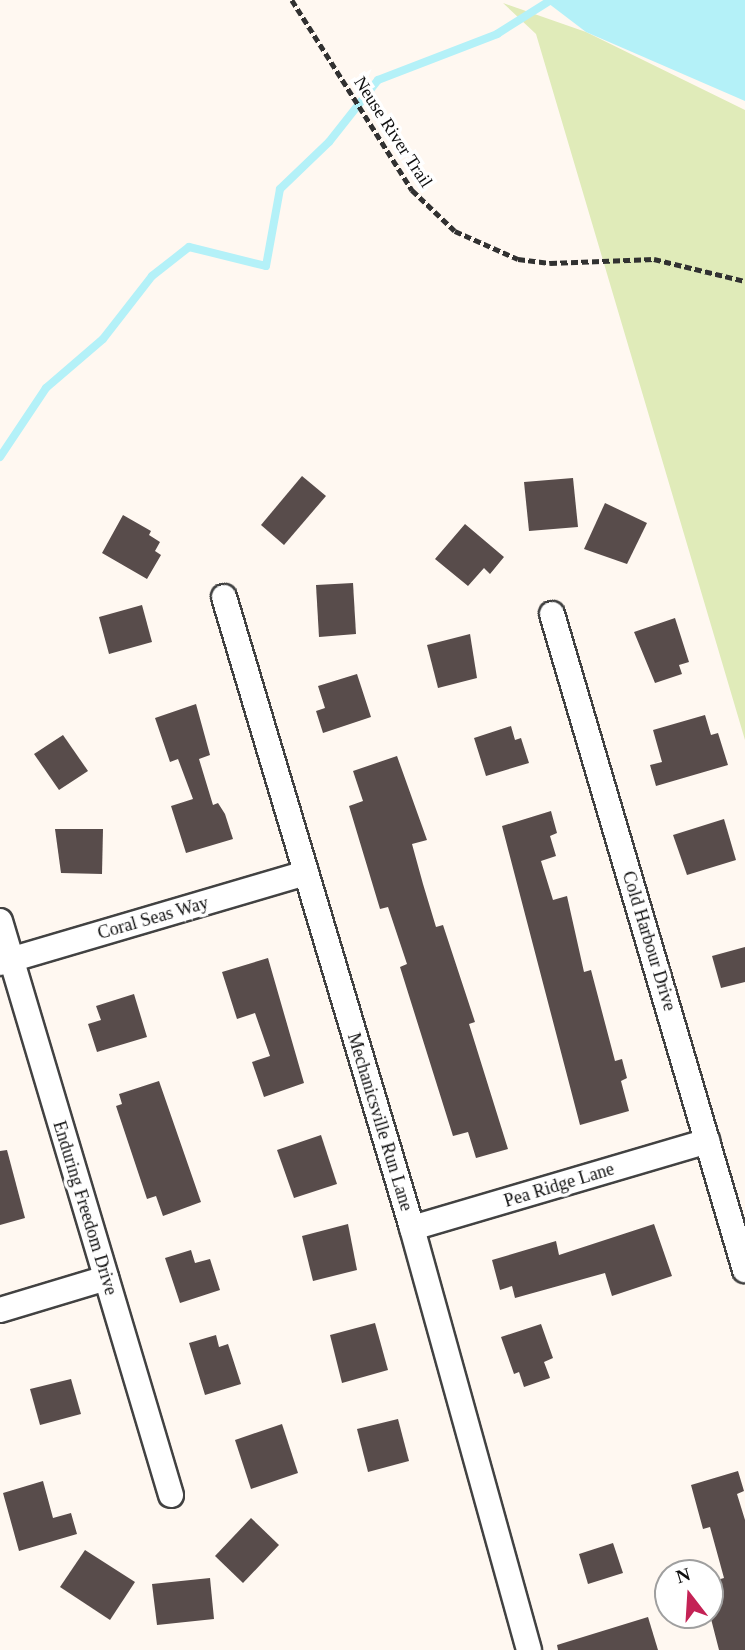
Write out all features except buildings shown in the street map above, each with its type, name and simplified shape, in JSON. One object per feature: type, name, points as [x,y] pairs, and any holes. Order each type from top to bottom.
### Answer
[{"type":"street","name":"Mechanicsville Run Lane","points":[[224,597],[412,1228],[529,1650]]},
{"type":"street","name":"Cold Harbour Drive","points":[[552,614],[745,1270]]},
{"type":"street","name":"Coral Seas Way","points":[[6,962],[306,873]]},
{"type":"street","name":"Enduring Freedom Drive","points":[[0,921],[6,962],[106,1278],[171,1496]]},
{"type":"street","name":"Pea Ridge Lane","points":[[412,1228],[707,1141]]},
{"type":"street","points":[[0,1310],[106,1278]]},
{"type":"path","name":"Neuse River Trail","points":[[292,0],[323,46],[385,150],[432,212],[481,245],[518,259],[550,263],[654,259],[745,281]]},
{"type":"green space","points":[[503,3],[586,32],[745,110],[745,740],[536,34]]},
{"type":"water","points":[[544,0],[745,0],[745,101],[586,32]]},
{"type":"waterway","points":[[0,457],[46,388],[103,339],[152,276],[189,247],[266,266],[280,189],[329,142],[378,80],[497,34],[551,0]]}]
